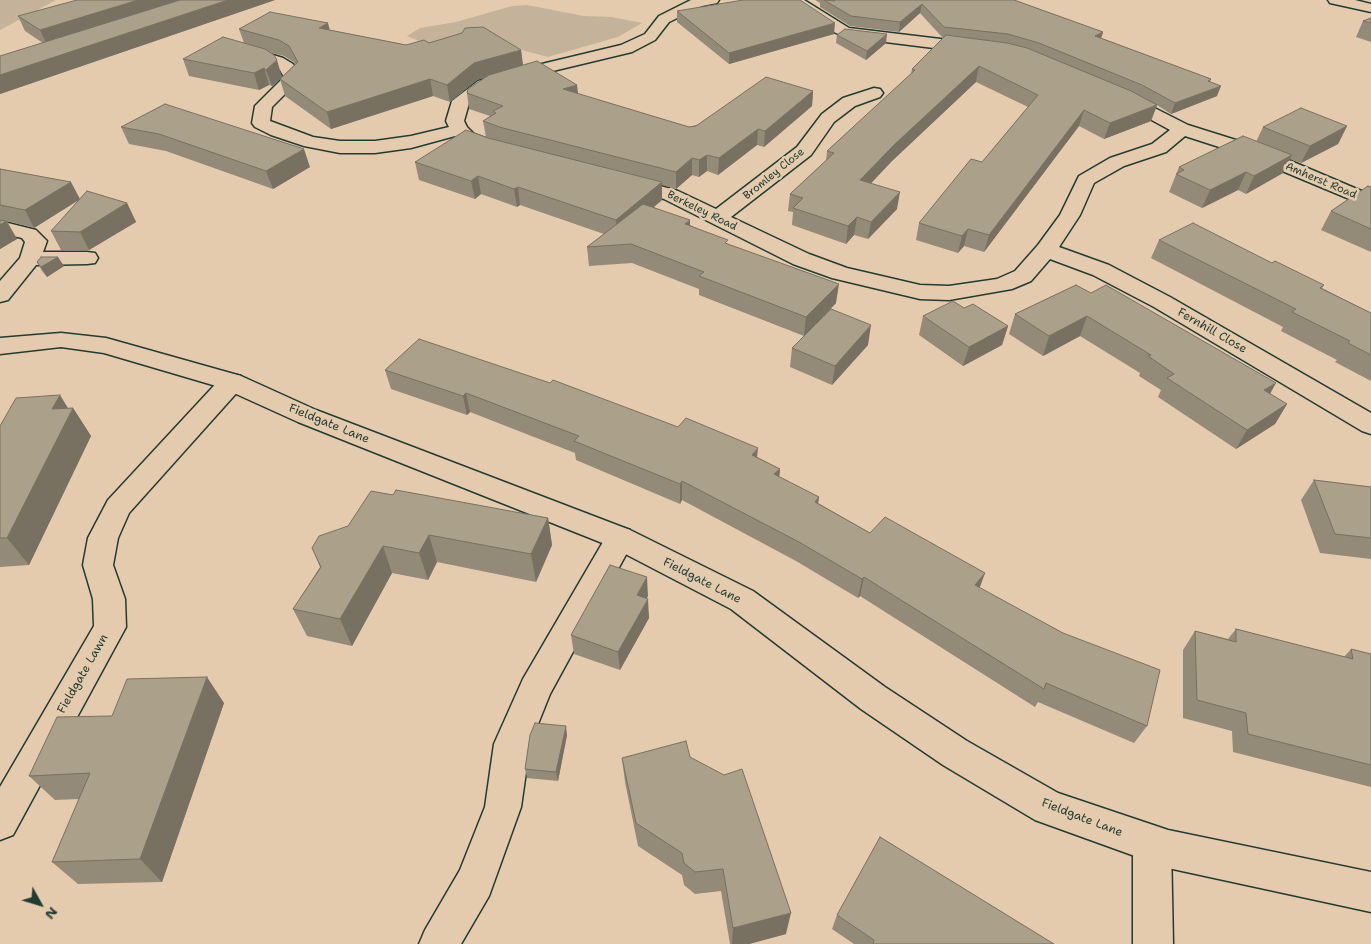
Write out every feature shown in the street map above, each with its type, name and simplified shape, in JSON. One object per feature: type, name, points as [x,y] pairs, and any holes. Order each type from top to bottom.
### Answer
[{"type":"street","points":[[516,155],[480,144],[459,130],[455,121],[461,101],[484,85],[526,72],[626,48],[650,37],[664,20],[676,12],[699,2],[712,0]]},
{"type":"street","points":[[794,0],[832,26],[845,32],[995,50]]},
{"type":"street","points":[[1335,0],[1371,8]]},
{"type":"street","points":[[242,36],[225,46],[277,61],[287,66],[293,78],[264,106],[262,123],[277,131],[310,142],[340,147],[375,147],[411,142],[459,130]]},
{"type":"street","name":"Amherst Road","points":[[1107,90],[1132,101],[1182,129],[1251,151],[1371,202]]},
{"type":"street","name":"Bromley Close","points":[[717,218],[804,151],[828,118],[849,102],[874,93]]},
{"type":"street","name":"Berkeley Road","points":[[608,178],[671,195],[800,259],[840,273],[920,292],[949,293],[1004,284],[1023,276],[1046,250],[1070,215],[1086,180],[1117,162],[1159,148],[1182,129]]},
{"type":"street","points":[[0,227],[35,238],[36,241],[30,258],[0,295]]},
{"type":"street","name":"Fernhill Close","points":[[1046,250],[1101,270],[1162,302],[1371,425]]},
{"type":"street","points":[[30,258],[87,258]]},
{"type":"street","name":"Fieldgate Lane","points":[[0,346],[61,340],[106,346],[232,382],[308,416],[620,538],[742,600],[872,698],[955,754],[1048,807],[1168,849],[1371,892]]},
{"type":"street","name":"Fieldgate Lawn","points":[[0,822],[110,627],[109,599],[98,565],[104,538],[118,507],[232,382]]},
{"type":"street","points":[[439,944],[475,882],[502,807],[512,744],[535,689],[620,538]]},
{"type":"street","points":[[1152,844],[1153,944]]},
{"type":"shaded area","points":[[0,0],[56,0],[0,30]]},
{"type":"shaded area","points":[[527,5],[584,16],[612,17],[642,23],[618,37],[548,57],[488,41],[426,44],[407,36],[420,28],[456,22],[512,6]]},
{"type":"building","points":[[77,0],[138,0],[40,30],[18,16]]},
{"type":"building","points":[[180,0],[228,0],[0,75],[0,56]]},
{"type":"building","points":[[743,0],[800,0],[835,23],[729,53],[677,11]]},
{"type":"building","points":[[824,0],[1014,0],[1103,32],[1095,36],[1211,79],[1208,81],[1221,86],[1175,103],[1142,85],[1039,43],[1008,34],[944,27],[922,4],[900,22],[851,16]]},
{"type":"building","points":[[270,12],[328,23],[319,28],[406,45],[424,40],[429,43],[462,33],[465,28],[483,27],[521,50],[474,63],[447,85],[430,79],[327,112],[280,79],[298,62],[289,46],[279,40],[239,29]]},
{"type":"building","points":[[1371,18],[1371,23],[1363,21]]},
{"type":"building","points":[[845,29],[887,34],[867,51],[837,35]]},
{"type":"building","points":[[946,35],[1007,43],[1027,48],[1131,91],[1157,105],[1110,123],[1084,110],[989,235],[968,229],[962,236],[919,223],[971,159],[982,162],[1038,95],[979,66],[894,145],[860,180],[900,192],[871,222],[857,217],[848,226],[793,208],[803,198],[790,194],[834,153],[827,151],[915,70],[912,69]]},
{"type":"building","points":[[223,37],[265,49],[274,55],[277,60],[266,70],[264,68],[254,73],[183,59]]},
{"type":"building","points":[[537,61],[577,85],[563,89],[689,127],[696,126],[766,77],[813,91],[765,131],[758,129],[719,158],[707,155],[699,160],[692,158],[676,172],[503,128],[483,121],[496,113],[493,111],[503,106],[467,93],[468,89],[489,75]]},
{"type":"building","points":[[165,104],[304,149],[266,171],[159,134],[121,127]]},
{"type":"building","points":[[1301,108],[1347,126],[1310,146],[1263,127]]},
{"type":"building","points":[[466,130],[488,138],[662,182],[616,220],[518,187],[514,189],[478,176],[471,181],[415,162]]},
{"type":"building","points":[[1243,136],[1292,155],[1254,176],[1246,172],[1210,190],[1176,174],[1184,170],[1179,167]]},
{"type":"building","points":[[0,169],[71,182],[25,210],[0,205]]},
{"type":"building","points":[[1368,186],[1371,187],[1371,229],[1331,211]]},
{"type":"building","points":[[87,191],[127,203],[80,232],[51,231]]},
{"type":"building","points":[[643,204],[690,220],[685,224],[728,240],[725,243],[839,284],[806,317],[699,276],[704,272],[631,244],[587,247]]},
{"type":"building","points":[[1193,223],[1272,263],[1275,261],[1324,285],[1320,288],[1371,313],[1371,355],[1348,343],[1350,341],[1292,312],[1296,309],[1159,240]]},
{"type":"building","points":[[41,257],[58,257],[41,267],[37,262]]},
{"type":"building","points":[[1076,285],[1091,293],[1106,285],[1276,383],[1264,390],[1287,404],[1247,430],[1167,378],[1174,374],[1148,356],[1151,355],[1087,316],[1049,336],[1015,314]]},
{"type":"building","points":[[953,301],[964,308],[973,304],[1008,326],[969,347],[923,316]]},
{"type":"building","points":[[831,309],[871,325],[835,366],[792,348]]},
{"type":"building","points":[[419,339],[550,383],[553,380],[678,427],[686,418],[758,448],[752,455],[780,469],[774,474],[819,497],[815,502],[870,533],[885,517],[985,573],[975,585],[1063,633],[1160,670],[1147,726],[1046,683],[1044,689],[864,577],[862,579],[799,542],[682,481],[680,484],[574,441],[579,436],[466,393],[463,396],[385,370]]},
{"type":"building","points":[[60,395],[52,409],[73,408],[7,538],[0,538],[0,426],[16,398]]},
{"type":"building","points":[[1314,480],[1371,487],[1371,538],[1335,534]]},
{"type":"building","points":[[396,490],[548,518],[531,554],[429,535],[419,553],[383,546],[340,619],[293,609],[321,567],[312,548],[319,536],[348,526],[371,491],[393,495]]},
{"type":"building","points":[[610,565],[647,577],[637,595],[648,599],[618,652],[571,635]]},
{"type":"building","points":[[1236,629],[1353,659],[1351,649],[1371,654],[1371,765],[1248,734],[1246,713],[1197,700],[1195,631],[1236,642]]},
{"type":"building","points":[[207,677],[140,859],[52,862],[90,773],[29,776],[57,717],[112,716],[127,679]]},
{"type":"building","points":[[535,723],[566,726],[556,772],[525,769],[530,735]]},
{"type":"building","points":[[686,741],[690,757],[724,775],[742,769],[791,913],[733,928],[723,869],[695,872],[684,863],[682,853],[636,823],[622,758]]},
{"type":"building","points":[[880,837],[1054,944],[873,944],[874,940],[837,915]]}]
